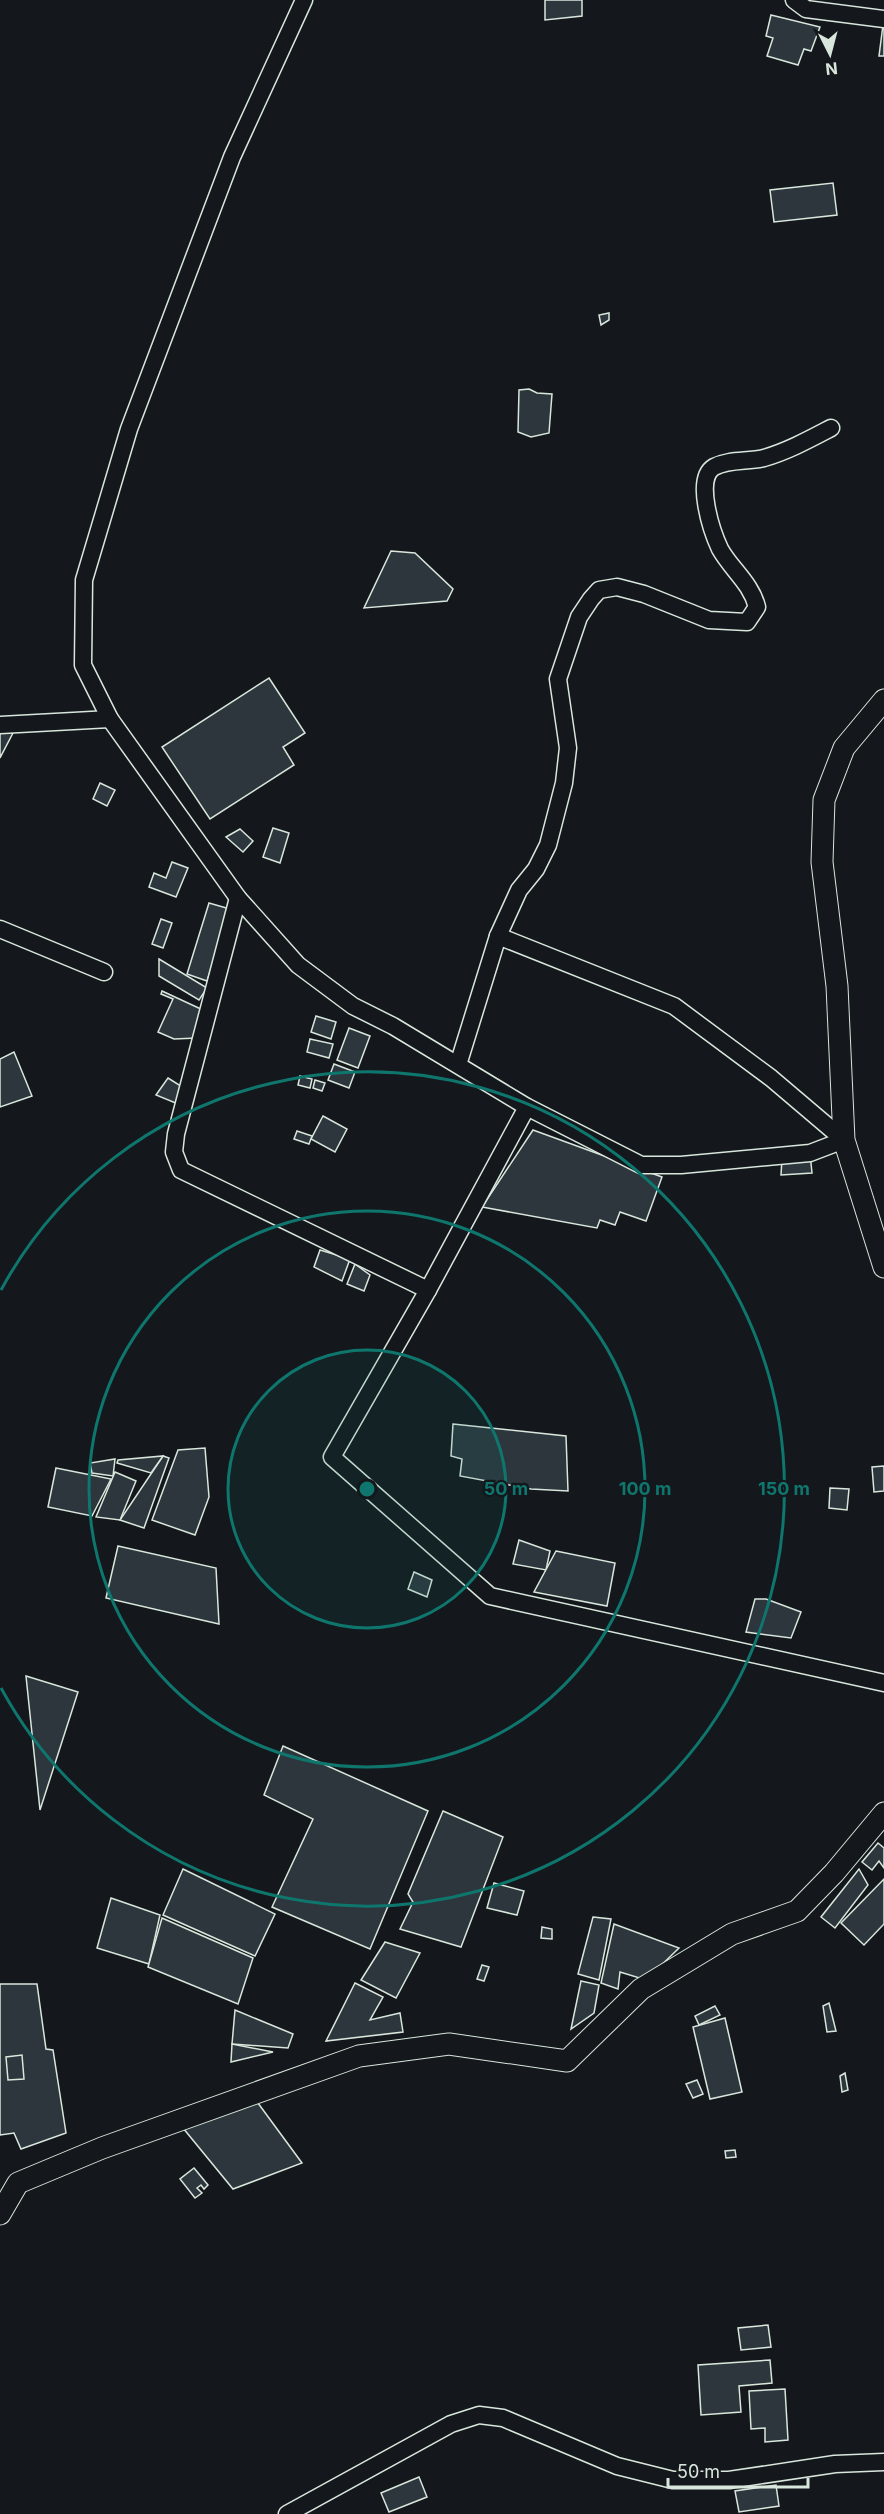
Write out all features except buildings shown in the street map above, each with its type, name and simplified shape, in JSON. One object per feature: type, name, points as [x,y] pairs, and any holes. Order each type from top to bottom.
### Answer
[{"type":"street","points":[[304,0],[232,157],[129,429],[84,580],[83,665],[110,719],[238,898],[298,965],[323,987],[526,1107],[641,1165],[681,1165],[810,1153],[844,1140]]},
{"type":"street","points":[[794,0],[806,9],[884,19]]},
{"type":"street","points":[[458,1065],[498,936],[519,890],[536,869],[548,845],[564,783],[568,748],[558,679],[579,617],[599,590],[616,587],[644,594],[709,620],[747,622],[757,607],[754,596],[722,551],[713,531],[705,491],[706,475],[712,468],[724,464],[764,458],[800,444],[831,428]]},
{"type":"street","points":[[884,700],[844,748],[824,800],[822,862],[837,986],[844,1140],[884,1267]]},
{"type":"street","points":[[0,725],[110,719]]},
{"type":"street","points":[[238,898],[184,1098],[176,1134],[176,1161],[181,1170],[428,1290]]},
{"type":"street","points":[[0,929],[104,972]]},
{"type":"street","points":[[498,936],[674,1006],[771,1078],[844,1140]]},
{"type":"street","points":[[526,1107],[428,1290],[332,1456],[490,1596],[884,1683]]},
{"type":"street","points":[[0,2214],[18,2183],[102,2148],[359,2056],[449,2044],[567,2061],[641,1989],[732,1934],[797,1911],[834,1873],[884,1813]]},
{"type":"street","points":[[287,2514],[451,2424],[479,2415],[503,2418],[617,2466],[673,2480],[729,2480],[835,2464],[884,2462]]}]
